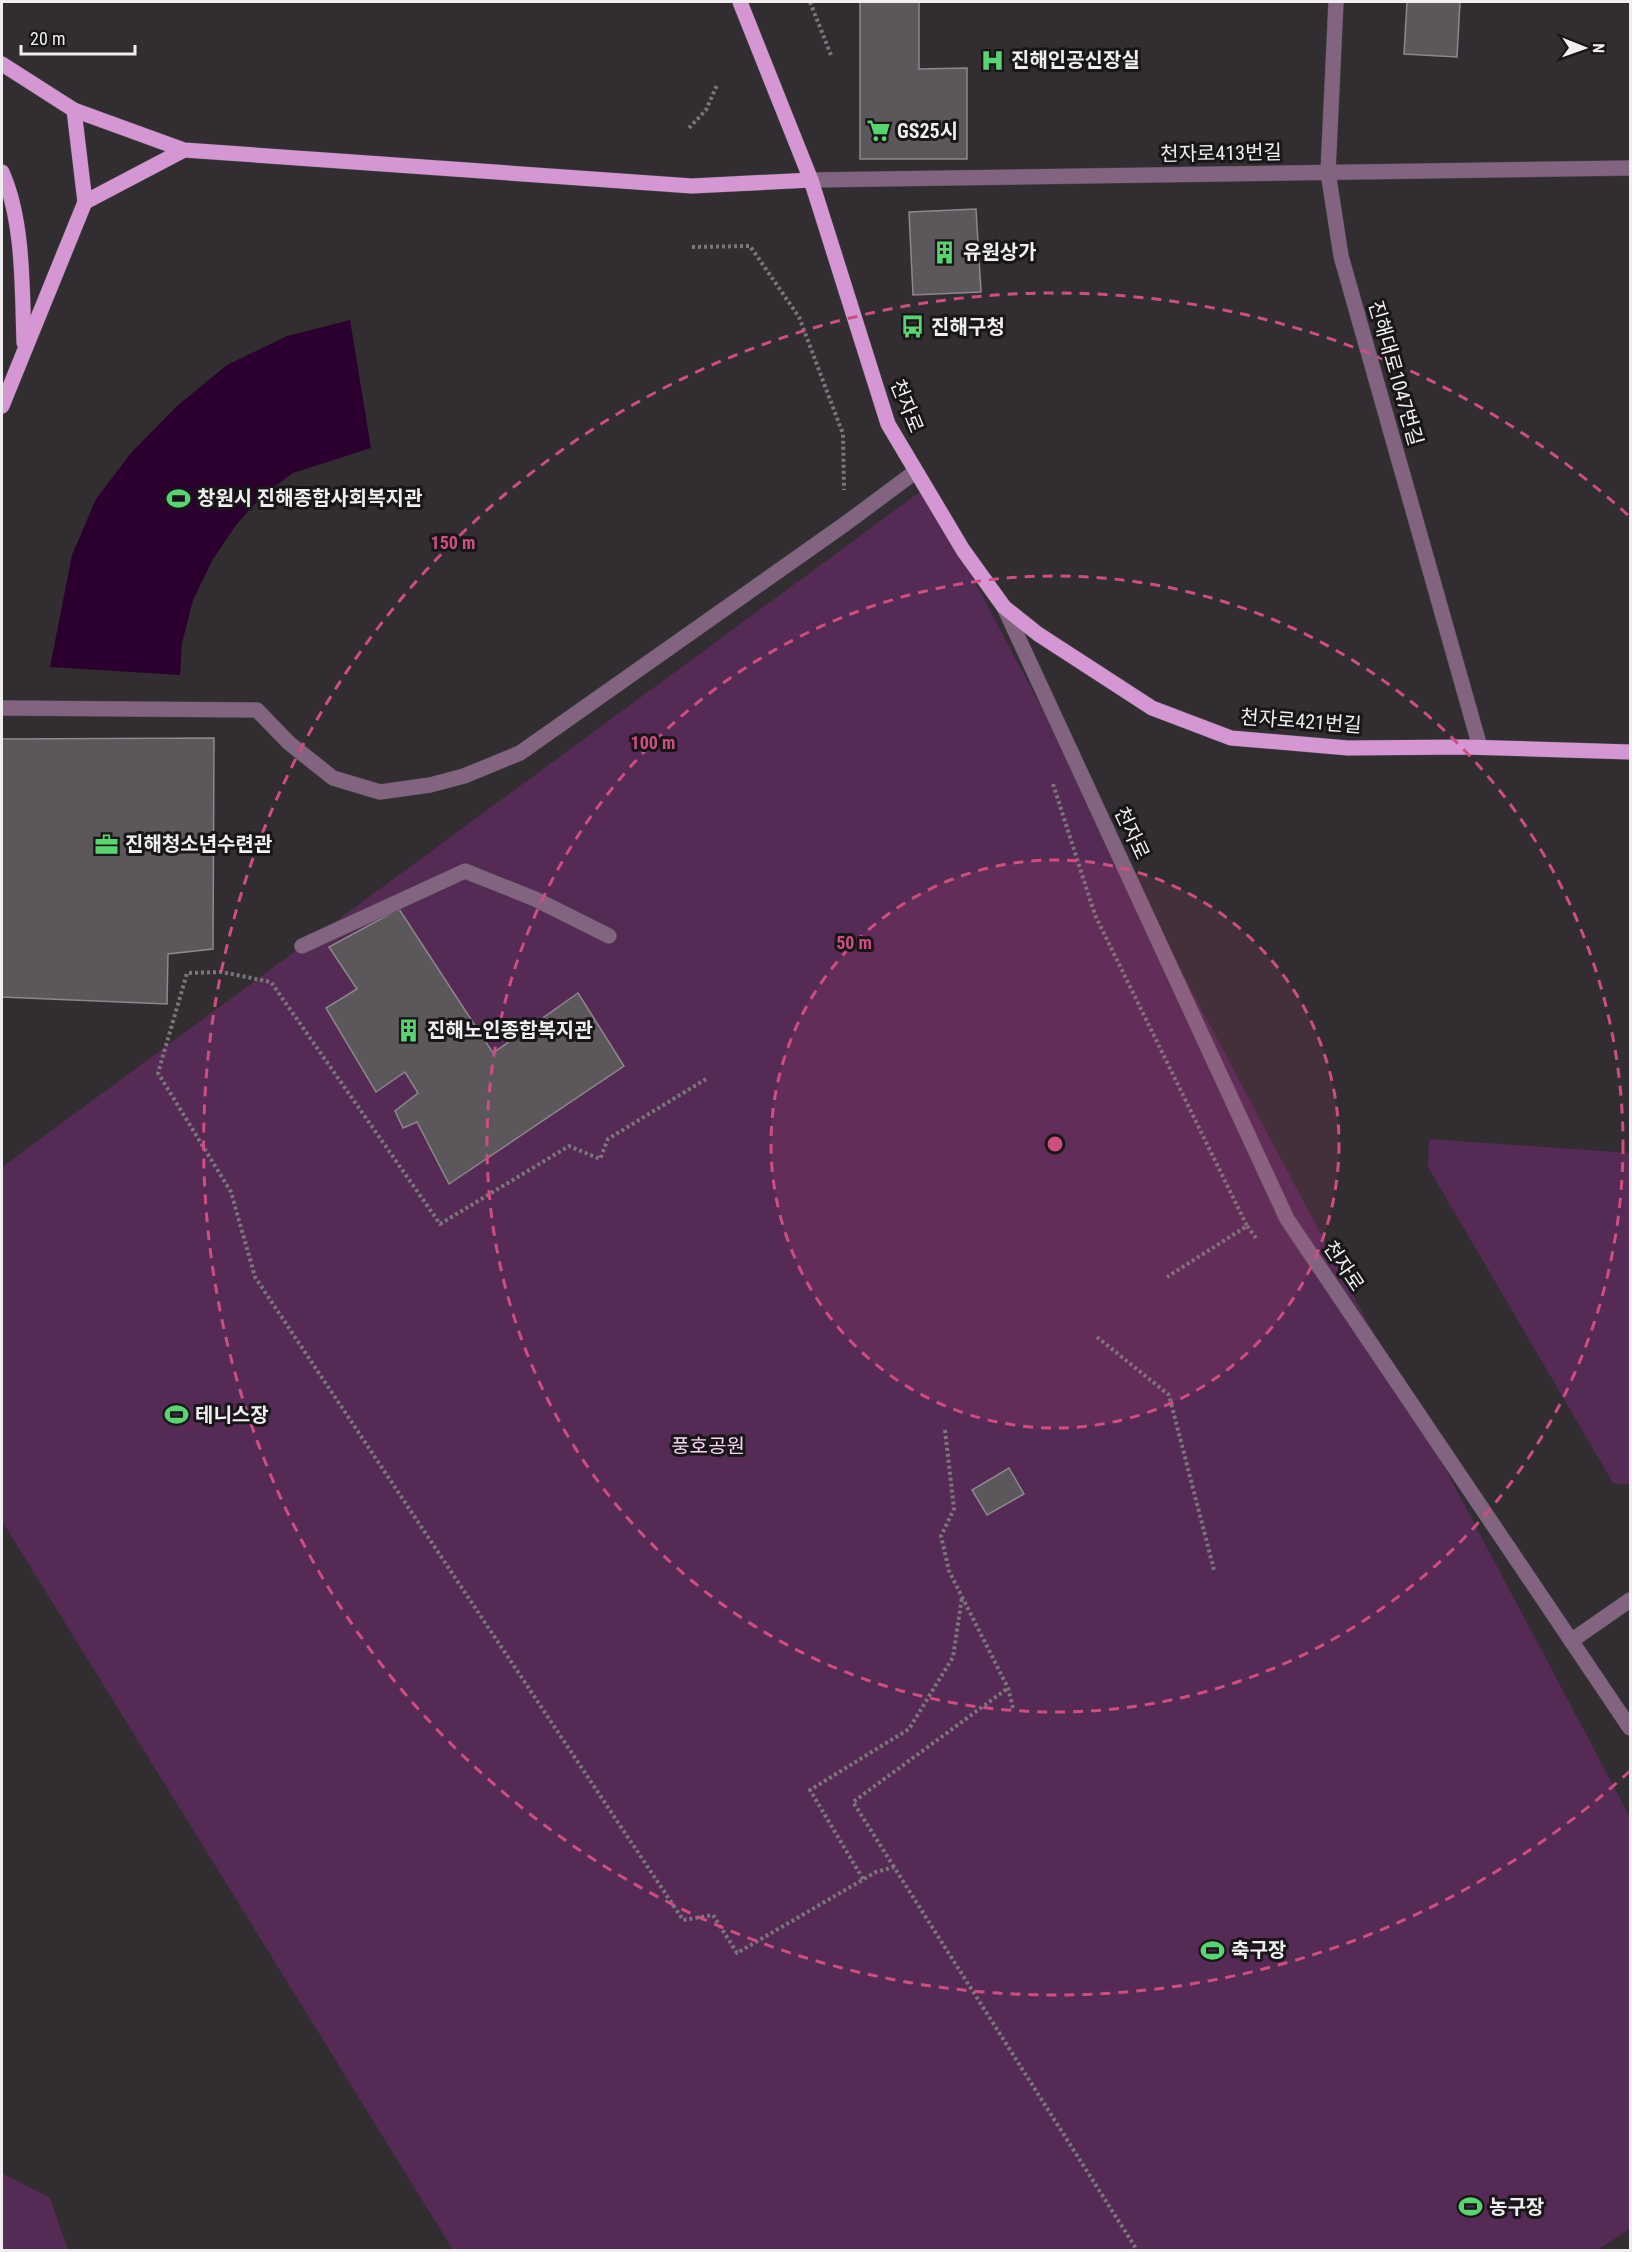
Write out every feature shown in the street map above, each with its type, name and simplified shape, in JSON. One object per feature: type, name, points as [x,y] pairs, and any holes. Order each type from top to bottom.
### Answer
[{"type":"main road","name":"천자로","points":[[740,2],[811,180],[888,424],[963,550],[1004,607]]},
{"type":"main road","points":[[2,64],[74,110],[184,150],[692,186],[811,180]]},
{"type":"main road","points":[[2,406],[85,202],[74,110]]},
{"type":"main road","points":[[85,202],[184,150]]},
{"type":"main road","points":[[2,172],[10,191],[22,267],[24,351]]},
{"type":"main road","name":"천자로421번길","points":[[1004,607],[1038,634],[1152,708],[1231,738],[1348,748],[1480,747],[1630,752]]},
{"type":"street","name":"진해대로1047번길","points":[[1336,2],[1328,172],[1341,256],[1480,747]]},
{"type":"street","name":"천자로413번길","points":[[811,180],[1630,168]]},
{"type":"street","points":[[2,708],[256,710],[289,743],[333,778],[380,792],[430,785],[465,776],[520,753],[915,472]]},
{"type":"street","name":"천자로","points":[[1004,607],[1287,1219],[1630,1728]]},
{"type":"street","points":[[302,946],[465,871],[535,899],[609,936]]},
{"type":"street","points":[[1571,1641],[1630,1600]]},
{"type":"path","points":[[810,2],[831,55]]},
{"type":"path","points":[[689,128],[706,110],[717,85]]},
{"type":"path","points":[[692,247],[750,246],[799,317],[843,434],[845,524]]},
{"type":"path","points":[[1052,782],[1095,915],[1247,1226],[1256,1239]]},
{"type":"path","points":[[706,1079],[608,1139],[600,1159],[569,1146],[440,1224],[271,982],[222,972],[187,973],[158,1073],[231,1192],[255,1277],[683,1920],[713,1915],[737,1953],[863,1879],[876,1872],[894,1868]]},
{"type":"path","points":[[1167,1277],[1247,1226]]},
{"type":"path","points":[[1097,1337],[1169,1395],[1214,1570]]},
{"type":"path","points":[[945,1430],[954,1509],[941,1536],[949,1572],[1008,1688],[1013,1708]]},
{"type":"path","points":[[863,1879],[810,1790],[909,1729],[953,1657],[962,1597]]},
{"type":"path","points":[[1008,1688],[854,1802],[1137,2250]]},
{"type":"green space","name":"풍호공원","points":[[925,488],[1630,1817],[1630,2229],[1597,2250],[453,2250],[2,1521],[2,1167]]},
{"type":"green space","points":[[1429,1139],[1630,1153],[1630,1485],[1613,1483],[1428,1167]]},
{"type":"green space","points":[[2,2173],[50,2198],[68,2250],[2,2250]]},
{"type":"shaded area","name":"창원시 진해종합사회복지관","points":[[350,320],[371,448],[293,473],[262,496],[236,525],[213,559],[193,600],[182,643],[180,675],[50,667],[72,555],[96,499],[131,453],[177,406],[227,365],[287,336]]},
{"type":"building","points":[[860,2],[919,2],[919,69],[967,68],[967,159],[860,159]]},
{"type":"building","points":[[1407,2],[1460,2],[1457,57],[1404,54]]},
{"type":"building","name":"유원상가","points":[[976,209],[981,292],[913,295],[909,212]]},
{"type":"building","name":"진해청소년수련관","points":[[214,738],[213,949],[168,954],[167,1004],[2,997],[2,739]]},
{"type":"building","name":"진해노인종합복지관","points":[[399,909],[493,1053],[578,993],[624,1066],[449,1184],[417,1122],[403,1128],[395,1111],[418,1093],[405,1072],[376,1092],[326,1008],[357,989],[329,947]]},
{"type":"building","points":[[1009,1468],[1024,1494],[987,1515],[972,1490]]},
{"type":"place","name":"진해인공신장실","points":[[993,60]]},
{"type":"place","name":"GS25시","points":[[879,131]]},
{"type":"place","name":"유원상가","points":[[945,252]]},
{"type":"place","name":"진해구청","points":[[913,327]]},
{"type":"place","name":"창원시 진해종합사회복지관","points":[[179,498]]},
{"type":"place","name":"진해청소년수련관","points":[[107,844]]},
{"type":"place","name":"진해노인종합복지관","points":[[409,1030]]},
{"type":"place","name":"테니스장","points":[[177,1415]]},
{"type":"place","name":"축구장","points":[[1213,1950]]},
{"type":"place","name":"농구장","points":[[1471,2207]]}]
